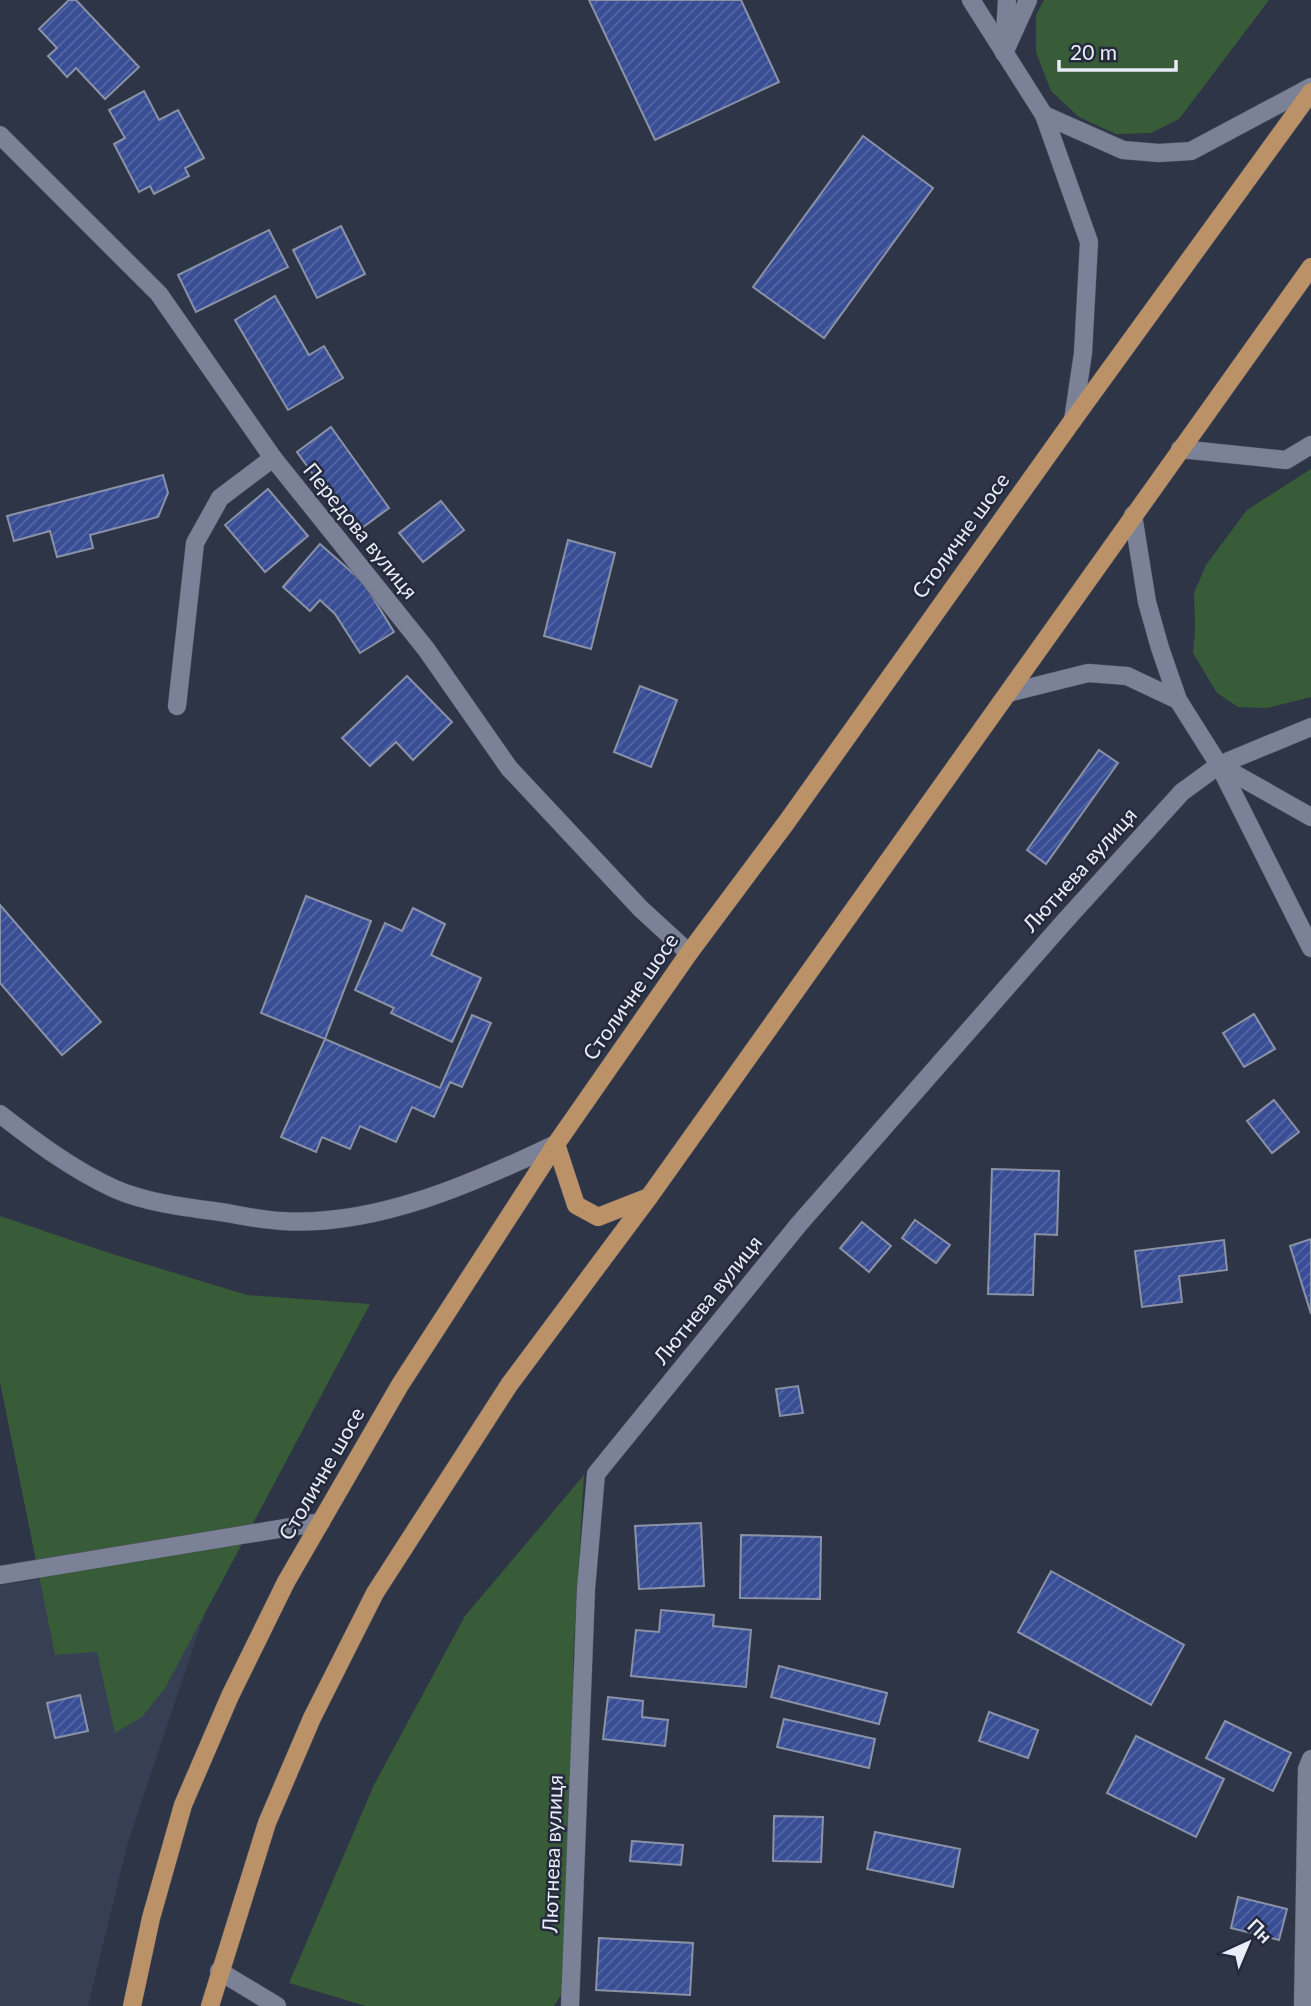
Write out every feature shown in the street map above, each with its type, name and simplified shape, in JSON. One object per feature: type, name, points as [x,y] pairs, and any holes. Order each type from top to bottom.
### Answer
[{"type":"main road","name":"Столичне шосе","points":[[132,2006],[151,1918],[183,1805],[230,1696],[286,1582],[400,1385],[556,1144],[689,953],[786,823],[1311,90]]},
{"type":"main road","points":[[210,2006],[267,1823],[312,1718],[375,1594],[509,1385],[649,1197],[1311,267]]},
{"type":"main road","points":[[556,1144],[576,1205],[598,1217],[649,1197]]},
{"type":"street","points":[[971,0],[1044,116],[1088,242],[1083,353],[1073,420]]},
{"type":"street","points":[[1004,53],[1007,0]]},
{"type":"street","points":[[1004,53],[1028,0]]},
{"type":"street","points":[[1044,116],[1123,150],[1159,153],[1191,151],[1311,90]]},
{"type":"street","name":"Передова вулиця","points":[[0,135],[159,294],[272,458],[426,649],[509,768],[641,909],[689,953]]},
{"type":"street","points":[[1180,449],[1286,460],[1311,445]]},
{"type":"street","points":[[177,706],[194,543],[220,498],[272,458]]},
{"type":"street","points":[[1133,515],[1147,602],[1178,700],[1219,765],[1311,948]]},
{"type":"street","points":[[1008,693],[1088,673],[1127,676],[1178,700]]},
{"type":"street","name":"Лютнева вулиця","points":[[570,2006],[586,1603],[596,1474],[799,1224],[1181,792],[1219,765],[1311,727]]},
{"type":"street","points":[[1219,765],[1311,817]]},
{"type":"street","points":[[0,1114],[51,1154],[117,1190],[176,1206],[283,1221],[328,1219],[422,1200],[491,1175],[556,1144]]},
{"type":"street","points":[[0,1575],[321,1522]]},
{"type":"street","points":[[1303,2006],[1307,1769],[1311,1759]]},
{"type":"street","points":[[219,1971],[277,2006]]},
{"type":"shaded area","points":[[226,1551],[128,1842],[88,2006],[0,2006],[0,1585]]},
{"type":"green space","points":[[1044,0],[1269,0],[1179,119],[1151,133],[1116,134],[1079,117],[1051,91],[1036,52],[1036,15]]},
{"type":"green space","points":[[1311,469],[1311,697],[1267,708],[1238,707],[1217,693],[1193,653],[1194,593],[1206,565],[1247,510]]},
{"type":"green space","points":[[0,1216],[247,1295],[370,1304],[165,1688],[142,1717],[115,1733],[97,1652],[55,1655],[0,1382]]},
{"type":"green space","points":[[584,1475],[573,1659],[576,1971],[554,2006],[366,2006],[289,1983],[374,1785],[465,1616]]},
{"type":"building","points":[[69,0],[76,0],[139,67],[105,99],[76,68],[67,77],[48,56],[57,48],[39,29]]},
{"type":"building","points":[[589,0],[741,0],[779,82],[655,140]]},
{"type":"building","points":[[144,91],[159,120],[178,110],[204,158],[185,168],[189,176],[154,194],[150,186],[139,192],[114,144],[125,138],[109,110]]},
{"type":"building","points":[[863,136],[933,188],[824,338],[753,287]]},
{"type":"building","points":[[341,226],[365,274],[317,298],[293,250]]},
{"type":"building","points":[[269,230],[288,267],[196,312],[178,275]]},
{"type":"building","points":[[275,296],[309,355],[324,346],[343,378],[288,410],[235,320]]},
{"type":"building","points":[[331,427],[389,508],[355,533],[297,452]]},
{"type":"building","points":[[163,475],[168,493],[158,517],[90,535],[93,548],[57,557],[50,531],[14,541],[7,516]]},
{"type":"building","points":[[268,489],[308,536],[265,572],[225,525]]},
{"type":"building","points":[[441,501],[464,530],[423,562],[399,533]]},
{"type":"building","points":[[568,540],[615,553],[591,649],[544,636]]},
{"type":"building","points":[[320,544],[364,583],[394,632],[360,653],[335,614],[320,600],[310,611],[283,587]]},
{"type":"building","points":[[407,676],[452,722],[413,760],[396,742],[370,766],[342,738]]},
{"type":"building","points":[[640,686],[677,700],[651,767],[614,752]]},
{"type":"building","points":[[1099,750],[1118,763],[1046,864],[1027,850]]},
{"type":"building","points":[[306,896],[371,921],[325,1039],[261,1013]]},
{"type":"building","points":[[0,905],[101,1022],[62,1055],[0,983]]},
{"type":"building","points":[[413,908],[445,924],[431,955],[481,978],[452,1042],[391,1013],[394,1008],[355,990],[385,923],[402,931]]},
{"type":"building","points":[[1254,1014],[1275,1049],[1244,1067],[1223,1033]]},
{"type":"building","points":[[472,1015],[491,1023],[462,1087],[450,1082],[434,1117],[412,1107],[396,1142],[360,1126],[350,1149],[322,1137],[316,1152],[281,1137],[325,1039],[440,1088]]},
{"type":"building","points":[[1274,1100],[1299,1132],[1272,1153],[1247,1121]]},
{"type":"building","points":[[992,1169],[1059,1171],[1057,1235],[1035,1234],[1033,1295],[988,1294]]},
{"type":"building","points":[[915,1220],[950,1245],[936,1263],[902,1238]]},
{"type":"building","points":[[862,1222],[891,1246],[869,1272],[840,1248]]},
{"type":"building","points":[[1311,1239],[1311,1314],[1290,1246]]},
{"type":"building","points":[[1224,1240],[1227,1270],[1179,1276],[1182,1302],[1142,1307],[1135,1251]]},
{"type":"building","points":[[798,1386],[803,1413],[780,1416],[776,1389]]},
{"type":"building","points":[[701,1523],[704,1586],[639,1589],[635,1526]]},
{"type":"building","points":[[741,1535],[821,1537],[820,1599],[740,1598]]},
{"type":"building","points":[[1051,1571],[1184,1645],[1151,1705],[1018,1632]]},
{"type":"building","points":[[661,1610],[714,1615],[713,1626],[751,1630],[746,1687],[631,1676],[636,1630],[659,1632]]},
{"type":"building","points":[[779,1666],[887,1693],[879,1724],[771,1697]]},
{"type":"building","points":[[80,1695],[88,1731],[55,1738],[47,1703]]},
{"type":"building","points":[[608,1697],[643,1701],[642,1717],[668,1720],[665,1746],[603,1739]]},
{"type":"building","points":[[989,1712],[1038,1730],[1028,1758],[979,1741]]},
{"type":"building","points":[[784,1719],[875,1739],[869,1768],[777,1747]]},
{"type":"building","points":[[1225,1721],[1291,1753],[1273,1791],[1206,1758]]},
{"type":"building","points":[[1136,1736],[1224,1779],[1196,1837],[1107,1793]]},
{"type":"building","points":[[774,1816],[823,1817],[821,1862],[773,1861]]},
{"type":"building","points":[[875,1832],[960,1849],[953,1887],[867,1869]]},
{"type":"building","points":[[632,1841],[683,1845],[681,1865],[630,1861]]},
{"type":"building","points":[[1238,1897],[1287,1909],[1279,1940],[1231,1928]]},
{"type":"building","points":[[599,1938],[693,1943],[690,1995],[596,1990]]}]
